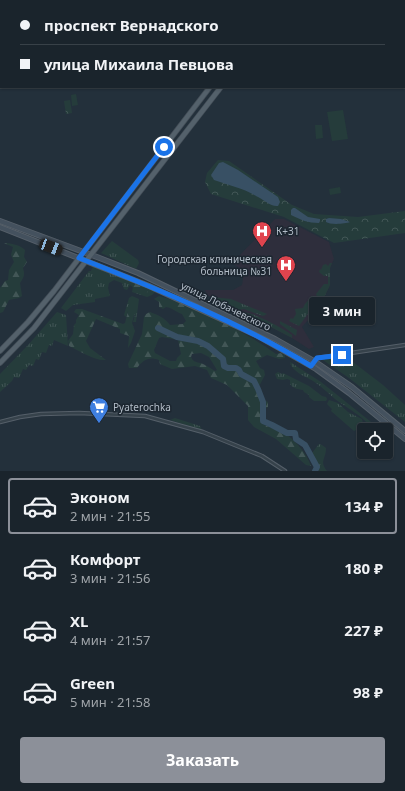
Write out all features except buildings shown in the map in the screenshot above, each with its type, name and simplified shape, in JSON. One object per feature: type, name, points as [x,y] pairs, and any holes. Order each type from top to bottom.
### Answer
[{"type":"main road","points":[[0,352],[54,291],[209,88]]},
{"type":"main road","points":[[0,363],[34,328],[220,88]]},
{"type":"main road","name":"улица Лобачевского","points":[[0,221],[148,278],[275,339],[314,361],[352,388],[405,431]]},
{"type":"main road","name":"улица Лобачевского","points":[[0,227],[149,286],[242,328],[311,366],[349,393],[405,439]]},
{"type":"street","points":[[311,366],[314,361],[319,358],[405,345]]},
{"type":"street","points":[[0,422],[20,416],[41,414],[79,413],[145,416],[186,426],[203,432],[262,456],[285,471]]},
{"type":"shaded area","points":[[223,162],[238,170],[278,197],[280,202],[278,206],[270,204],[246,191],[214,180],[211,175],[219,163]]},
{"type":"shaded area","points":[[293,208],[308,217],[320,219],[319,223],[305,221],[291,215],[291,210]]},
{"type":"shaded area","name":"Городская клиническая больница №31","points":[[275,219],[284,219],[329,242],[334,259],[330,268],[330,285],[319,308],[302,327],[314,347],[309,349],[292,338],[207,295],[205,290],[233,290],[242,285],[243,279],[241,269],[232,263]]},
{"type":"shaded area","points":[[326,219],[341,219],[350,222],[331,224],[326,222]]},
{"type":"green space","points":[[76,94],[78,105],[72,106],[71,95]]},
{"type":"green space","points":[[70,100],[72,113],[66,114],[64,101]]},
{"type":"green space","points":[[343,110],[348,139],[332,141],[327,112]]},
{"type":"green space","points":[[315,125],[322,125],[323,138],[316,139]]},
{"type":"green space","points":[[218,160],[229,161],[292,205],[314,214],[358,217],[405,211],[405,233],[334,243],[284,217],[211,194],[205,182],[207,173]]},
{"type":"green space","points":[[340,187],[341,193],[330,195],[329,189]]},
{"type":"green space","points":[[112,241],[138,260],[139,263],[136,269],[101,253]]},
{"type":"green space","points":[[4,243],[10,243],[23,248],[25,250],[24,257],[27,262],[23,268],[24,276],[20,283],[22,296],[9,300],[3,312],[0,313],[0,288],[5,281],[8,280],[9,270],[14,262],[11,255],[13,247]]},
{"type":"green space","points":[[332,263],[330,268],[330,285],[319,308],[319,300],[316,294],[324,284],[328,284],[328,276],[324,276],[319,272],[323,265],[326,264],[328,266]]},
{"type":"green space","points":[[93,266],[154,290],[155,292],[147,297],[132,292],[133,287],[130,285],[127,290],[124,289],[122,283],[114,280],[109,283],[108,288],[110,296],[95,299],[95,302],[73,305],[66,311],[61,308],[89,271],[91,271]]},
{"type":"green space","points":[[132,283],[147,288],[148,292],[143,294],[134,290]]},
{"type":"green space","points":[[132,296],[139,299],[136,322],[133,322],[135,315],[128,311],[126,317],[124,315],[129,298]]},
{"type":"green space","points":[[159,296],[181,303],[236,329],[276,354],[281,353],[285,355],[285,358],[279,359],[267,355],[256,361],[260,368],[264,370],[265,375],[257,390],[260,398],[268,402],[268,407],[260,412],[263,424],[287,435],[296,442],[311,466],[306,465],[276,439],[254,427],[248,420],[248,406],[227,385],[211,378],[207,370],[195,366],[172,369],[160,364],[159,360],[152,358],[144,361],[137,368],[129,368],[128,364],[142,334],[144,317],[146,314],[150,312],[156,314],[170,325],[183,324],[186,321],[182,314],[173,309],[166,307],[163,309],[159,307],[159,302],[154,299]],"holes":[[[162,337],[178,340],[181,354],[176,361],[170,361],[155,353],[154,350],[159,338]],[[201,353],[209,357],[217,370],[215,371],[202,363],[192,360],[192,354]]]},
{"type":"green space","points":[[312,296],[315,299],[315,304],[299,326],[289,321],[291,318],[293,319],[296,314],[295,309],[303,308]]},
{"type":"green space","points":[[211,297],[231,299],[267,314],[263,316],[244,309],[238,310]]},
{"type":"green space","points":[[133,308],[136,309],[132,323],[135,331],[128,348],[129,336],[120,333],[120,329],[96,319],[86,341],[90,348],[106,360],[97,359],[69,346],[68,341],[73,334],[74,325],[79,315],[74,312],[76,309],[82,309],[123,324],[125,323],[128,311]]},
{"type":"green space","points":[[57,312],[66,315],[68,346],[54,340],[52,346],[49,345],[46,353],[42,352],[39,360],[36,359],[33,366],[29,365],[26,370],[23,369],[19,378],[14,377],[12,381],[0,392],[0,374]]},
{"type":"green space","points":[[242,312],[254,315],[274,324],[292,335],[292,338]]},
{"type":"green space","points":[[280,321],[297,330],[296,336],[280,324]]},
{"type":"green space","points":[[345,356],[383,385],[405,405],[405,422],[349,378],[323,360]]},
{"type":"green space","points":[[290,362],[321,382],[372,423],[367,423],[319,385],[296,371]]},
{"type":"green space","points":[[278,372],[309,386],[322,396],[326,397],[326,401],[314,401],[303,390],[293,387],[290,384],[290,380],[277,379],[275,374]]},
{"type":"green space","points":[[329,400],[338,403],[348,412],[362,419],[363,423],[357,423],[357,429],[354,431],[331,411],[332,409],[327,404]]},
{"type":"green space","points":[[175,418],[200,426],[202,430],[170,420]]},
{"type":"green space","points":[[319,444],[326,448],[323,465],[327,471],[319,471],[319,467],[312,453]]},
{"type":"waterway","points":[[158,328],[177,337],[198,341],[208,346],[223,359],[224,366],[228,368],[236,368],[241,374],[254,381],[263,402],[263,421],[287,433],[295,433],[296,439],[305,445],[317,467],[315,471]]},
{"type":"place","name":"К+31","points":[[262,248]]},
{"type":"place","name":"Городская клиническая больница №31","points":[[286,282]]},
{"type":"place","name":"Pyaterochka","points":[[99,424]]},
{"type":"route","points":[[164,147],[79,258],[149,286],[231,323],[256,335],[311,366],[317,358],[342,355]]}]
